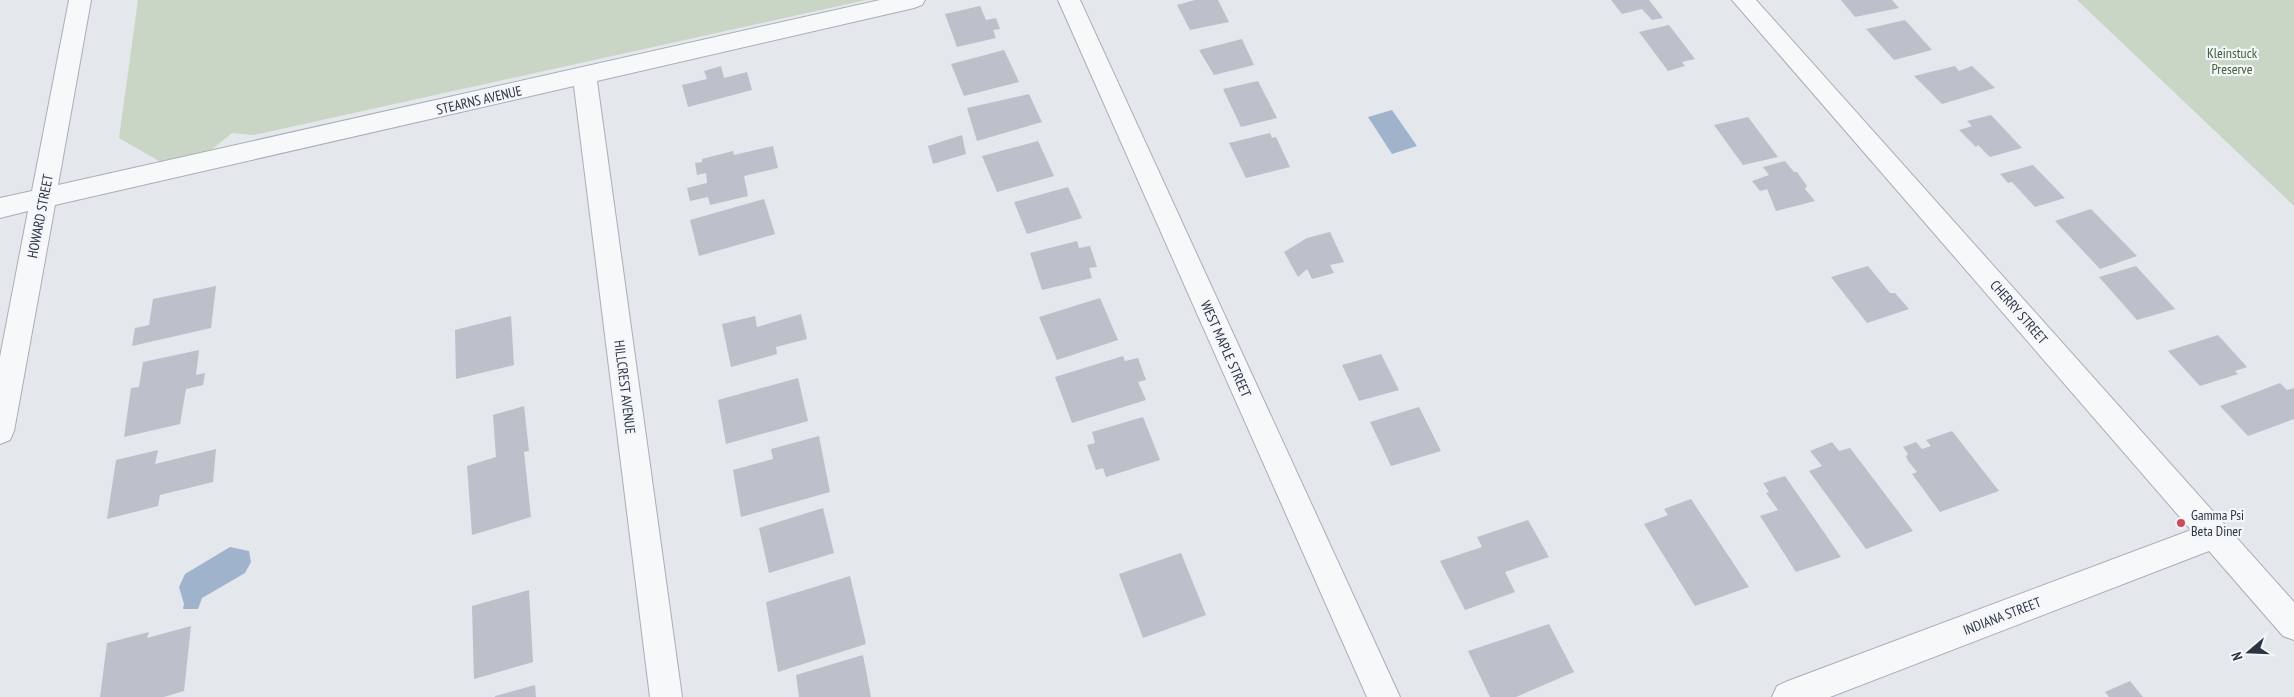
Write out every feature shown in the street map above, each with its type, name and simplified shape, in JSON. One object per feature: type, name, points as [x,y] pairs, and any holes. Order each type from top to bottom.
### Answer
[{"type":"street","name":"HOWARD STREET","points":[[0,432],[4,392],[44,199],[80,0]]},
{"type":"street","name":"STEARNS AVENUE","points":[[0,208],[914,0]]},
{"type":"street","name":"WEST MAPLE STREET","points":[[1069,0],[1384,697]]},
{"type":"street","name":"CHERRY STREET","points":[[1743,0],[2294,625]]},
{"type":"street","name":"HILLCREST AVENUE","points":[[585,76],[666,697]]},
{"type":"street","name":"INDIANA STREET","points":[[1788,697],[2216,535]]},
{"type":"green space","points":[[138,0],[866,0],[254,135],[232,133],[206,154],[161,162],[119,138]]},
{"type":"green space","name":"Kleinstuck Preserve","points":[[2077,0],[2294,0],[2294,206]]},
{"type":"water","points":[[1392,110],[1417,146],[1392,154],[1368,117]]},
{"type":"water","points":[[230,547],[249,551],[251,562],[245,573],[202,598],[198,609],[183,609],[184,604],[179,587],[185,574]]},
{"type":"building","points":[[1195,0],[1218,0],[1229,22],[1190,30],[1177,5]]},
{"type":"building","points":[[1611,0],[1649,0],[1663,18],[1652,20],[1642,9],[1622,14]]},
{"type":"building","points":[[1841,0],[1892,0],[1899,8],[1855,17]]},
{"type":"building","points":[[980,6],[986,20],[996,18],[1000,29],[993,30],[996,38],[957,47],[945,14]]},
{"type":"building","points":[[1905,20],[1932,50],[1894,60],[1866,29]]},
{"type":"building","points":[[1669,25],[1695,59],[1682,62],[1685,66],[1668,71],[1639,32]]},
{"type":"building","points":[[1242,39],[1254,65],[1214,75],[1199,50]]},
{"type":"building","points":[[1004,50],[1019,82],[964,96],[951,64]]},
{"type":"building","points":[[721,66],[724,78],[747,72],[752,90],[688,107],[682,85],[707,79],[704,71]]},
{"type":"building","points":[[1955,66],[1959,71],[1972,66],[1995,88],[1942,104],[1914,76]]},
{"type":"building","points":[[1258,81],[1277,118],[1241,127],[1223,89]]},
{"type":"building","points":[[1029,94],[1042,122],[977,141],[967,108]]},
{"type":"building","points":[[1991,115],[2022,148],[1990,157],[1978,145],[1976,147],[1959,130],[1972,126],[1967,121]]},
{"type":"building","points":[[1748,117],[1778,157],[1743,165],[1714,125]]},
{"type":"building","points":[[1270,133],[1272,138],[1276,137],[1290,167],[1246,178],[1229,143]]},
{"type":"building","points":[[962,135],[966,154],[933,164],[928,146]]},
{"type":"building","points":[[1038,141],[1054,176],[997,192],[982,156]]},
{"type":"building","points":[[773,146],[778,168],[744,176],[748,196],[710,205],[708,197],[690,201],[687,188],[707,183],[706,173],[697,175],[695,163],[702,162],[702,159],[733,151],[734,155]]},
{"type":"building","points":[[1785,161],[1794,172],[1797,172],[1807,186],[1805,189],[1815,201],[1776,211],[1767,189],[1760,191],[1752,181],[1769,175],[1763,167]]},
{"type":"building","points":[[2033,165],[2065,198],[2035,207],[2012,182],[2008,183],[2000,174]]},
{"type":"building","points":[[1068,187],[1082,218],[1027,234],[1014,202]]},
{"type":"building","points":[[764,199],[775,234],[699,256],[690,220]]},
{"type":"building","points":[[2091,209],[2137,256],[2100,269],[2055,221]]},
{"type":"building","points":[[1330,232],[1344,262],[1330,265],[1334,273],[1312,279],[1307,269],[1298,277],[1284,252],[1307,238]]},
{"type":"building","points":[[1077,241],[1079,248],[1090,246],[1097,267],[1089,268],[1092,278],[1042,290],[1030,253]]},
{"type":"building","points":[[1868,266],[1890,293],[1895,293],[1909,309],[1867,323],[1831,277]]},
{"type":"building","points":[[2136,266],[2175,309],[2137,320],[2099,277]]},
{"type":"building","points":[[216,286],[211,328],[132,346],[135,328],[149,325],[153,299]]},
{"type":"building","points":[[1100,298],[1118,340],[1057,360],[1039,317]]},
{"type":"building","points":[[801,314],[807,339],[776,347],[777,354],[731,367],[722,324],[755,316],[757,327]]},
{"type":"building","points":[[511,316],[514,365],[456,379],[455,330]]},
{"type":"building","points":[[2218,335],[2247,367],[2235,371],[2238,374],[2200,386],[2168,351]]},
{"type":"building","points":[[199,350],[196,375],[205,373],[203,385],[186,389],[180,424],[124,437],[131,388],[139,387],[143,362]]},
{"type":"building","points":[[1381,354],[1399,390],[1359,401],[1342,365]]},
{"type":"building","points":[[1123,356],[1125,361],[1138,358],[1146,380],[1138,382],[1146,400],[1072,423],[1055,377]]},
{"type":"building","points":[[798,378],[808,421],[726,444],[718,400]]},
{"type":"building","points":[[2280,383],[2287,390],[2294,388],[2294,419],[2248,436],[2220,406]]},
{"type":"building","points":[[524,406],[529,451],[524,452],[531,517],[472,535],[467,466],[496,457],[493,415]]},
{"type":"building","points":[[1419,407],[1441,451],[1391,466],[1370,422]]},
{"type":"building","points":[[1143,417],[1160,460],[1106,477],[1103,468],[1096,470],[1087,445],[1095,443],[1092,432]]},
{"type":"building","points":[[1952,431],[1999,491],[1940,512],[1912,474],[1917,472],[1908,461],[1906,456],[1908,454],[1903,447],[1916,442],[1922,449],[1931,446],[1926,440]]},
{"type":"building","points":[[819,436],[830,492],[741,517],[733,470],[773,459],[771,449]]},
{"type":"building","points":[[1832,442],[1839,451],[1850,448],[1913,531],[1866,549],[1809,471],[1822,466],[1810,451]]},
{"type":"building","points":[[216,449],[213,482],[160,495],[158,506],[107,519],[116,460],[158,450],[155,464]]},
{"type":"building","points":[[1785,476],[1841,557],[1796,572],[1760,516],[1778,510],[1766,493],[1769,492],[1763,483]]},
{"type":"building","points":[[1691,499],[1749,587],[1695,606],[1644,524],[1668,515],[1664,509]]},
{"type":"building","points":[[823,508],[834,553],[769,573],[759,528]]},
{"type":"building","points":[[1528,520],[1549,557],[1505,572],[1515,592],[1465,610],[1440,561],[1482,547],[1477,537]]},
{"type":"building","points":[[1181,553],[1206,615],[1143,638],[1119,574]]},
{"type":"building","points":[[850,576],[866,644],[778,672],[766,602]]},
{"type":"building","points":[[529,590],[533,662],[474,679],[472,606]]},
{"type":"building","points":[[1549,624],[1574,672],[1516,697],[1490,697],[1468,651]]},
{"type":"building","points":[[191,626],[184,691],[164,697],[100,697],[107,643],[149,632],[147,638]]},
{"type":"building","points":[[863,655],[871,697],[799,697],[796,675]]},
{"type":"building","points":[[2130,681],[2143,697],[2109,697],[2105,692]]},
{"type":"building","points":[[535,685],[536,697],[495,697],[495,696]]},
{"type":"place","name":"Gamma Psi Beta Diner","points":[[2181,523]]}]
